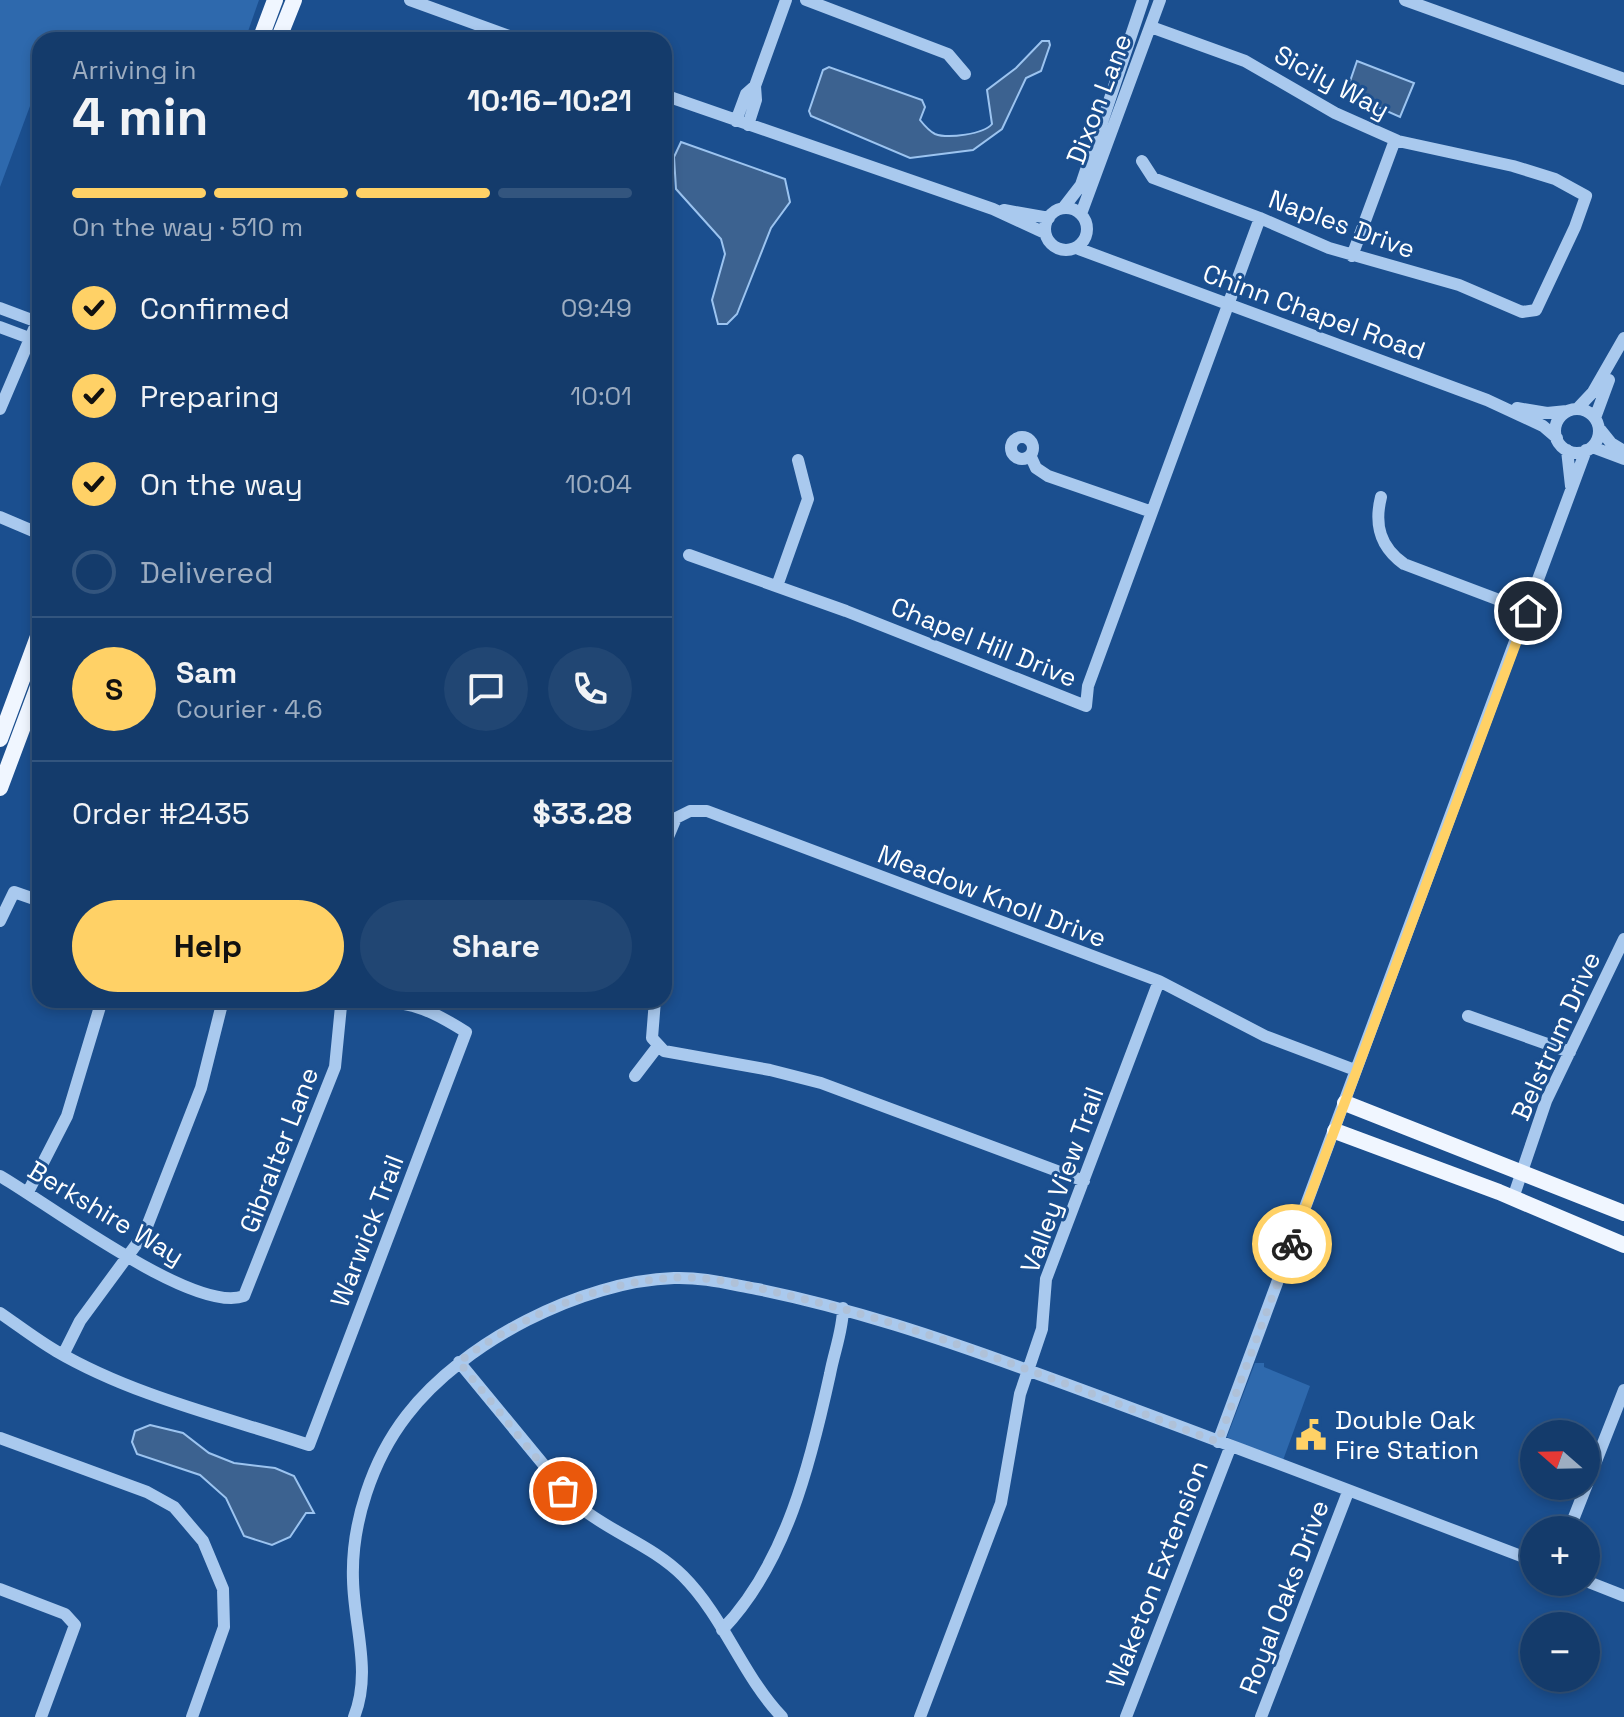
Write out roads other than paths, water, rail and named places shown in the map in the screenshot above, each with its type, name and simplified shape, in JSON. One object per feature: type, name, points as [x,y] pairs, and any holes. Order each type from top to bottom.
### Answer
[{"type":"main road","points":[[263,32],[275,0]]},
{"type":"main road","points":[[281,32],[294,0]]},
{"type":"main road","points":[[0,788],[6,733],[32,655]]},
{"type":"main road","points":[[6,733],[32,693]]},
{"type":"main road","points":[[1345,1103],[1624,1213]]},
{"type":"main road","points":[[1335,1131],[1513,1198],[1624,1245]]},
{"type":"street","points":[[410,0],[498,32]]},
{"type":"street","points":[[742,123],[756,100],[755,86],[786,0]]},
{"type":"street","points":[[806,0],[948,54],[965,74]]},
{"type":"street","name":"Dixon Lane","points":[[1064,207],[1081,185],[1143,0]]},
{"type":"street","name":"Dixon Lane","points":[[1081,214],[1160,0]]},
{"type":"street","points":[[1405,0],[1624,79]]},
{"type":"street","name":"Sicily Way","points":[[1151,27],[1245,61],[1335,113],[1395,140],[1513,166],[1577,188],[1586,196],[1536,310]]},
{"type":"street","points":[[672,98],[993,209],[1045,233],[1055,248],[1079,249],[1088,232],[1081,214],[1064,207],[1049,218],[1045,233]]},
{"type":"street","points":[[1352,256],[1395,140]]},
{"type":"street","name":"Naples Drive","points":[[1142,161],[1153,178],[1352,256],[1459,285],[1522,312],[1536,310]]},
{"type":"street","points":[[993,209],[1049,218]]},
{"type":"street","name":"Chapel Hill Drive","points":[[689,555],[1086,706],[1088,686],[1260,218]]},
{"type":"street","name":"Chinn Chapel Road","points":[[1088,232],[1095,244],[1126,265]]},
{"type":"street","name":"Chinn Chapel Road","points":[[1079,249],[1487,400],[1543,426],[1557,438]]},
{"type":"street","points":[[0,308],[32,320]]},
{"type":"street","points":[[0,327],[32,339]]},
{"type":"street","points":[[1571,493],[1567,450],[1557,438],[1558,422],[1593,392],[1624,338]]},
{"type":"street","points":[[0,409],[23,355],[32,343]]},
{"type":"street","points":[[1589,449],[1601,395],[1624,351]]},
{"type":"street","name":"Chinn Chapel Road","points":[[1487,400],[1536,412],[1572,410]]},
{"type":"street","points":[[1572,410],[1597,423],[1611,443],[1624,451]]},
{"type":"street","points":[[1567,450],[1589,449],[1624,459]]},
{"type":"street","name":"Waketon Extension","points":[[1126,1717],[1355,1070],[1589,449]]},
{"type":"street","points":[[1031,457],[1036,468],[1048,476],[1152,512]]},
{"type":"street","points":[[777,586],[808,499],[798,460]]},
{"type":"street","points":[[1381,497],[1376,516],[1388,552],[1432,576],[1528,611]]},
{"type":"street","points":[[0,517],[32,531]]},
{"type":"street","name":"Meadow Knoll Drive","points":[[672,828],[676,818],[700,810],[1159,981],[1265,1036],[1355,1070]]},
{"type":"street","points":[[0,921],[14,892],[32,898]]},
{"type":"street","name":"Belstrum Drive","points":[[1513,1198],[1546,1101],[1624,939]]},
{"type":"street","name":"Valley View Trail","points":[[920,1717],[1001,1503],[1020,1394],[1042,1329],[1046,1279],[1159,981]]},
{"type":"street","points":[[28,1192],[67,1116],[100,1008]]},
{"type":"street","points":[[0,1313],[63,1355],[80,1321],[144,1234],[201,1088],[221,1008]]},
{"type":"street","name":"Gibralter Lane","points":[[236,1299],[244,1296],[252,1283],[335,1067],[341,1008]]},
{"type":"street","name":"Warwick Trail","points":[[63,1355],[186,1406],[309,1445],[466,1032],[440,1015],[415,1008]]},
{"type":"street","points":[[654,1008],[652,1038],[664,1051],[821,1083],[1084,1181]]},
{"type":"street","points":[[1468,1016],[1570,1052]]},
{"type":"street","points":[[635,1076],[658,1046]]},
{"type":"street","name":"Berkshire Way","points":[[0,1176],[161,1276],[236,1299]]},
{"type":"street","points":[[354,1717],[362,1694],[353,1582],[354,1535],[383,1456],[407,1415],[459,1362],[539,1314],[585,1298],[669,1278],[707,1279],[843,1308],[937,1336],[1520,1556]]},
{"type":"street","points":[[722,1630],[755,1591],[803,1481],[843,1308]]},
{"type":"street","points":[[459,1362],[576,1504],[594,1519],[674,1568],[695,1591],[757,1690],[782,1717]]},
{"type":"street","points":[[1574,1516],[1624,1390]]},
{"type":"street","points":[[0,1438],[147,1492],[174,1507],[203,1541],[223,1589],[224,1627],[192,1717]]},
{"type":"street","name":"Royal Oaks Drive","points":[[1261,1717],[1348,1492]]},
{"type":"street","points":[[1600,1587],[1624,1596]]},
{"type":"street","points":[[0,1589],[65,1614],[75,1625],[41,1717]]},
{"type":"place","name":"Double Oak Fire Station","points":[[1311,1435]]}]
